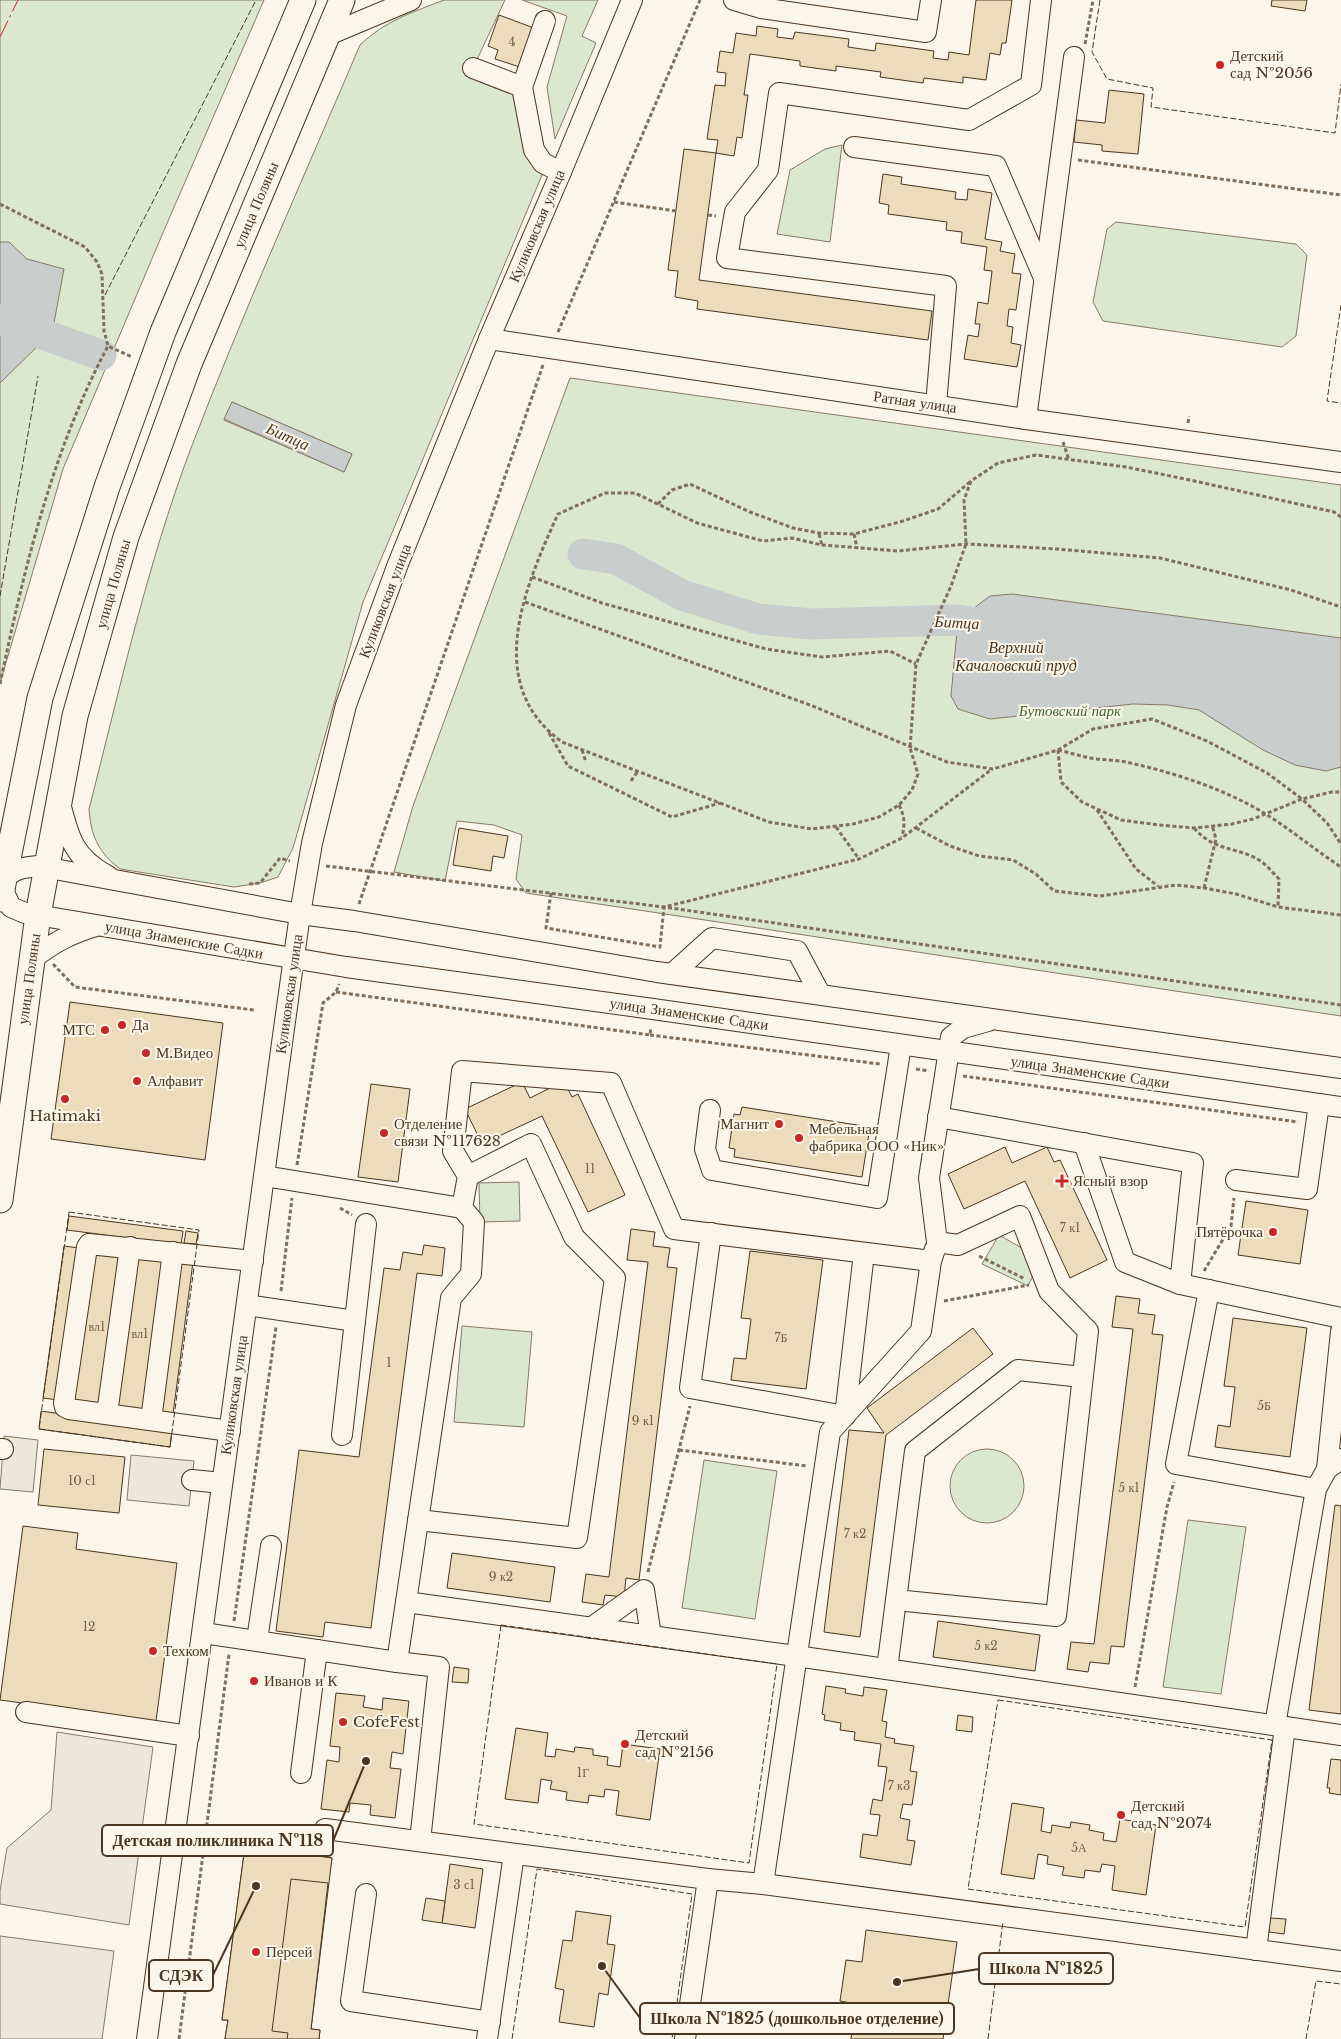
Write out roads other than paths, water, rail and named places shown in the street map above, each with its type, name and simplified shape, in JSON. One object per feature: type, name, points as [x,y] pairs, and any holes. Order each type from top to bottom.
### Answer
[{"type":"main road","points":[[1,890],[40,698],[107,487],[163,332],[303,0]]},
{"type":"main road","name":"улица Поляны","points":[[0,1200],[41,962],[38,916],[46,867],[75,716],[126,536],[189,364],[342,0]]},
{"type":"main road","points":[[328,35],[347,0]]},
{"type":"street","points":[[328,35],[411,0]]},
{"type":"street","name":"Куликовская улица","points":[[147,2039],[300,914],[312,843],[346,705],[398,564],[489,339],[632,0]]},
{"type":"street","points":[[734,0],[760,8],[926,32],[931,0]]},
{"type":"street","points":[[936,405],[946,286],[727,258],[735,212],[768,170],[779,93],[969,120],[1031,85],[1041,0]]},
{"type":"street","points":[[545,21],[522,87],[534,150],[543,163],[561,172]]},
{"type":"street","points":[[1026,418],[1074,57]]},
{"type":"street","points":[[473,68],[522,87]]},
{"type":"street","points":[[854,147],[996,166],[1044,278]]},
{"type":"street","name":"Ратная улица","points":[[489,339],[1341,462]]},
{"type":"street","points":[[59,799],[66,830],[74,847],[91,867],[116,880]]},
{"type":"street","points":[[1,890],[9,873],[18,868],[46,867],[300,914],[354,921],[672,974],[1341,1068]]},
{"type":"street","name":"улица Знаменские Садки","points":[[1,890],[11,907],[38,916],[294,959],[1341,1107]]},
{"type":"street","points":[[41,962],[56,942],[72,934],[100,925]]},
{"type":"street","points":[[672,974],[712,938],[797,951],[820,994]]},
{"type":"street","points":[[763,1884],[830,1432],[921,1331],[931,1261],[937,1242],[930,1178],[947,1051],[951,1037],[963,1028],[979,1022],[1002,1020]]},
{"type":"street","points":[[710,1110],[705,1149],[712,1170],[877,1198],[902,1045]]},
{"type":"street","points":[[462,1208],[468,1176],[453,1151],[462,1071],[611,1083],[674,1229],[931,1261]]},
{"type":"street","points":[[1236,1180],[1307,1190],[1319,1104]]},
{"type":"street","points":[[938,1117],[1193,1163],[1195,1287],[1176,1464],[1316,1489]]},
{"type":"street","points":[[418,1520],[577,1538],[615,1278],[574,1237],[531,1144],[468,1176]]},
{"type":"street","points":[[1084,1144],[1125,1262],[1195,1287],[1341,1318]]},
{"type":"street","points":[[264,1176],[462,1208],[474,1222],[471,1274],[451,1298],[397,1662]]},
{"type":"street","points":[[896,1600],[1056,1616],[1088,1332],[1049,1291],[1020,1216],[958,1245],[937,1242]]},
{"type":"street","points":[[342,1435],[366,1224]]},
{"type":"street","points":[[711,1233],[690,1388],[844,1416]]},
{"type":"street","points":[[230,1431],[69,1409],[65,1407],[64,1403],[87,1246],[93,1243],[253,1261]]},
{"type":"street","points":[[107,1414],[130,1247]]},
{"type":"street","points":[[151,1420],[173,1252]]},
{"type":"street","points":[[844,1416],[864,1253]]},
{"type":"street","points":[[247,1305],[355,1321]]},
{"type":"street","points":[[1256,1950],[1280,1726],[1316,1489],[1334,1464],[1341,1331]]},
{"type":"street","points":[[887,1669],[915,1451],[1018,1370],[1082,1377]]},
{"type":"street","points":[[192,1480],[222,1484]]},
{"type":"street","points":[[257,1640],[271,1546]]},
{"type":"street","points":[[591,1628],[644,1590],[651,1636]]},
{"type":"street","points":[[406,1602],[1341,1735]]},
{"type":"street","points":[[202,1633],[439,1667],[420,1842]]},
{"type":"street","points":[[301,1772],[317,1650]]},
{"type":"street","points":[[26,1712],[189,1736]]},
{"type":"street","points":[[325,1829],[708,1879],[763,1884],[1341,1961]]},
{"type":"street","points":[[366,1894],[352,2001],[488,2030],[514,1854]]},
{"type":"street","points":[[685,2039],[708,1879]]},
{"type":"water","points":[[0,242],[9,242],[27,259],[64,269],[54,323],[101,341],[91,363],[44,340],[0,383]]},
{"type":"water","points":[[232,402],[352,454],[344,472],[224,419]]},
{"type":"water","name":"Верхний Качаловский пруд","points":[[1012,594],[1341,638],[1341,767],[1326,771],[1295,765],[1263,750],[1199,710],[1168,705],[1133,704],[990,719],[958,709],[951,696],[958,620],[990,596]]},
{"type":"waterway","name":"Битца","points":[[0,319],[101,355]]},
{"type":"waterway","name":"Битца","points":[[583,554],[616,559],[682,595],[758,619],[811,624],[958,620],[1000,626]]},
{"type":"place","name":"Детский сад №2056","points":[[1220,65]]},
{"type":"place","name":"Да","points":[[122,1025]]},
{"type":"place","name":"МТС","points":[[105,1030]]},
{"type":"place","name":"М.Видео","points":[[146,1053]]},
{"type":"place","name":"Алфавит","points":[[137,1081]]},
{"type":"place","name":"Hatimaki","points":[[65,1099]]},
{"type":"place","name":"Магнит","points":[[779,1124]]},
{"type":"place","name":"Отделение связи №117628","points":[[384,1133]]},
{"type":"place","name":"Мебельная фабрика ООО «Ник»","points":[[799,1138]]},
{"type":"place","name":"Ясный взор","points":[[1062,1181]]},
{"type":"place","name":"Пятёрочка","points":[[1273,1232]]},
{"type":"place","name":"Техком","points":[[153,1651]]},
{"type":"place","name":"Иванов и К","points":[[254,1681]]},
{"type":"place","name":"CofeFest","points":[[343,1722]]},
{"type":"place","name":"Детский сад №2156","points":[[625,1744]]},
{"type":"place","name":"Детская поликлиника №118","points":[[366,1761]]},
{"type":"place","name":"Детский сад №2074","points":[[1121,1815]]},
{"type":"place","name":"СДЭК","points":[[256,1886]]},
{"type":"place","name":"Персей","points":[[256,1952]]},
{"type":"place","name":"Школа №1825 (дошкольное отделение)","points":[[602,1966]]},
{"type":"place","name":"Школа №1825","points":[[897,1982]]},
{"type":"park label","name":"Бутовский парк","points":[[1070,711]]}]
